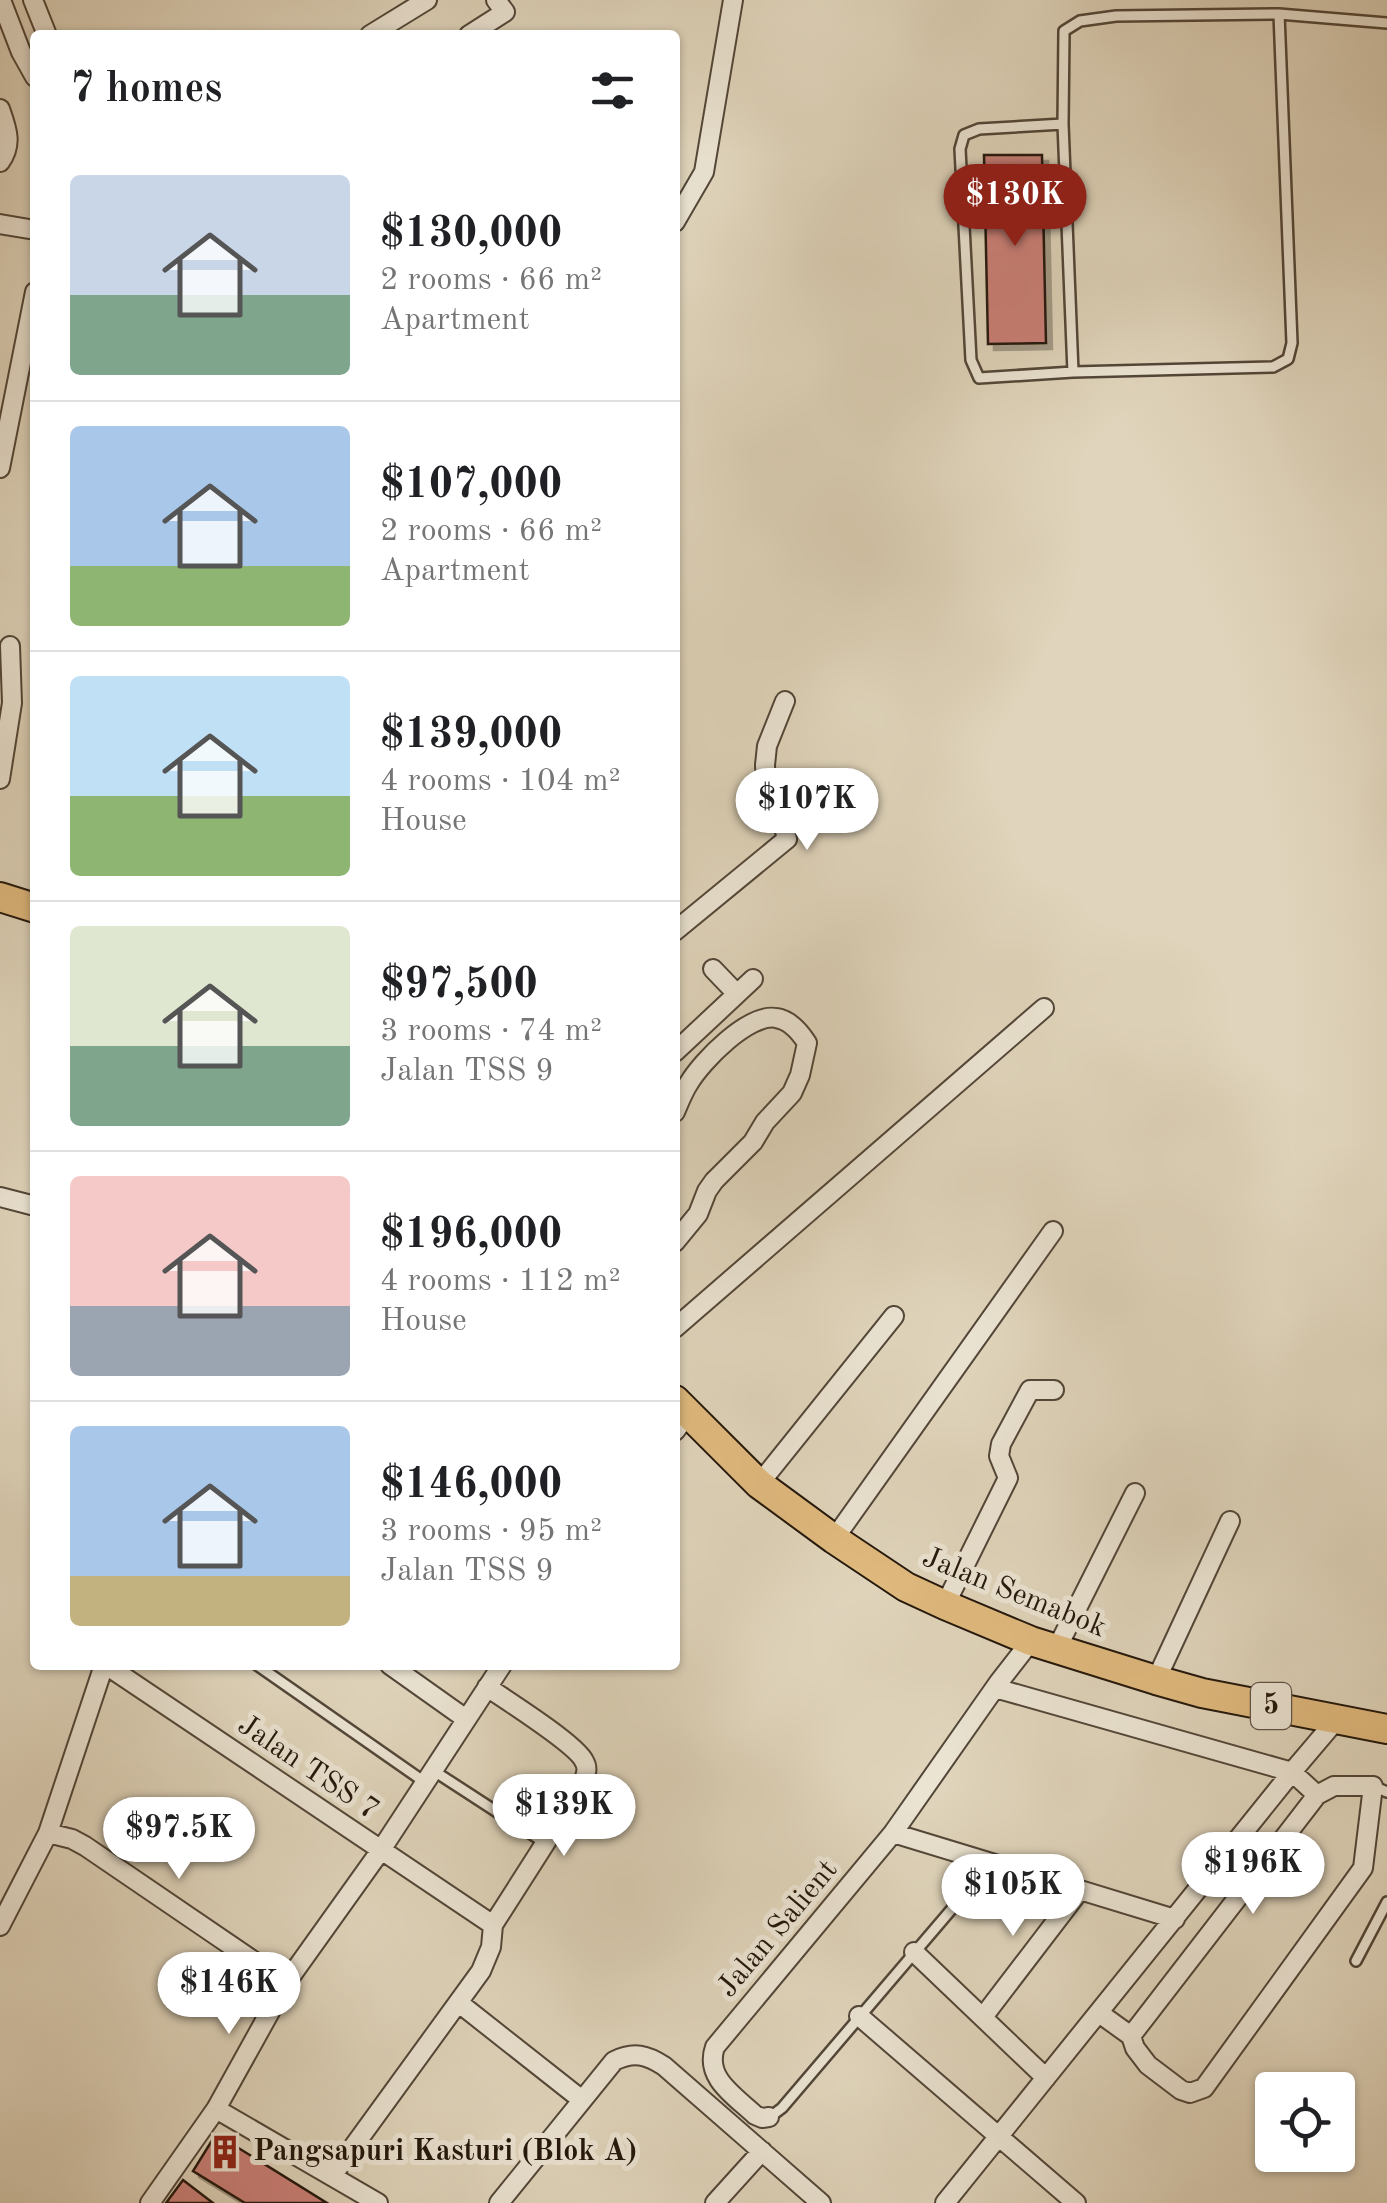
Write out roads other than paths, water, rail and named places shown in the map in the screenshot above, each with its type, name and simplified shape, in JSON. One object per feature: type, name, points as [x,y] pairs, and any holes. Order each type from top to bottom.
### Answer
[{"type":"main road","points":[[1,902],[30,907]]},
{"type":"main road","name":"Jalan Semabok","points":[[680,1416],[759,1484],[834,1540],[906,1586],[945,1605],[1044,1646],[1202,1693],[1387,1729]]},
{"type":"street","points":[[0,0],[30,68]]},
{"type":"street","points":[[33,0],[45,30]]},
{"type":"street","points":[[378,30],[426,0]]},
{"type":"street","points":[[477,30],[505,12],[496,0]]},
{"type":"street","points":[[680,213],[704,172],[734,0]]},
{"type":"street","points":[[0,109],[9,135],[0,162]]},
{"type":"street","points":[[0,224],[30,229]]},
{"type":"street","points":[[0,468],[27,369],[30,341]]},
{"type":"street","points":[[0,779],[12,703],[10,646]]},
{"type":"street","points":[[680,927],[787,839],[766,785],[765,764],[784,700]]},
{"type":"street","points":[[713,969],[737,994]]},
{"type":"street","points":[[680,1047],[753,979]]},
{"type":"street","points":[[680,1324],[1044,1008]]},
{"type":"street","points":[[680,1102],[706,1061],[762,1018],[789,1023],[807,1043],[792,1093],[764,1122],[754,1142],[714,1181],[698,1214],[680,1236]]},
{"type":"street","points":[[0,1197],[30,1205]]},
{"type":"street","points":[[834,1540],[1053,1231]]},
{"type":"street","points":[[759,1484],[894,1316]]},
{"type":"street","points":[[945,1605],[1008,1478],[999,1456],[1001,1444],[1030,1390],[1054,1390]]},
{"type":"street","name":"Jalan Salient","points":[[769,2117],[755,2115],[716,2077],[711,2063],[715,2048],[893,1832],[1000,1680],[1044,1646],[1135,1493]]},
{"type":"street","points":[[1156,1680],[1230,1522]]},
{"type":"street","points":[[0,1926],[48,1833],[103,1670]]},
{"type":"street","name":"Jalan TSS 7","points":[[112,1670],[494,1925]]},
{"type":"street","points":[[401,1670],[466,1719]]},
{"type":"street","points":[[150,2203],[216,2109],[286,1984],[430,1777],[499,1670]]},
{"type":"street","points":[[1000,1680],[1298,1765],[1317,1794]]},
{"type":"street","points":[[332,2176],[487,1959],[494,1925],[587,1770],[584,1758],[569,1745],[487,1687]]},
{"type":"street","points":[[945,2203],[1337,1719]]},
{"type":"street","points":[[1099,2013],[1131,2036],[1148,2065],[1181,2090],[1197,2092],[1210,2082],[1362,1868],[1380,1789],[1334,1786],[1317,1794],[1131,2036]]},
{"type":"street","points":[[893,1832],[1175,1920]]},
{"type":"street","points":[[48,1833],[85,1846],[286,1984]]},
{"type":"street","points":[[983,2017],[1080,1890]]},
{"type":"street","points":[[914,1952],[1046,2078]]},
{"type":"street","points":[[459,2002],[582,2100]]},
{"type":"street","points":[[860,2016],[1076,2203]]},
{"type":"street","points":[[500,2203],[614,2061],[640,2054],[664,2066],[821,2203]]},
{"type":"street","points":[[216,2109],[378,2203]]},
{"type":"street","points":[[715,2203],[762,2151]]},
{"type":"lane","points":[[1063,124],[979,129],[964,135],[960,149],[970,360],[979,378],[1273,366],[1288,359],[1292,343],[1279,14]]},
{"type":"lane","points":[[1073,372],[1063,124],[1064,31],[1080,22],[1116,16],[1279,14],[1387,23]]},
{"type":"lane","points":[[265,1670],[430,1777],[546,1844]]},
{"type":"lane","points":[[769,2117],[782,2108],[991,1863]]},
{"type":"lane","points":[[1356,1961],[1387,1902]]},
{"type":"place","name":"Pangsapuri Kasturi (Blok A)","points":[[225,2152]]}]
